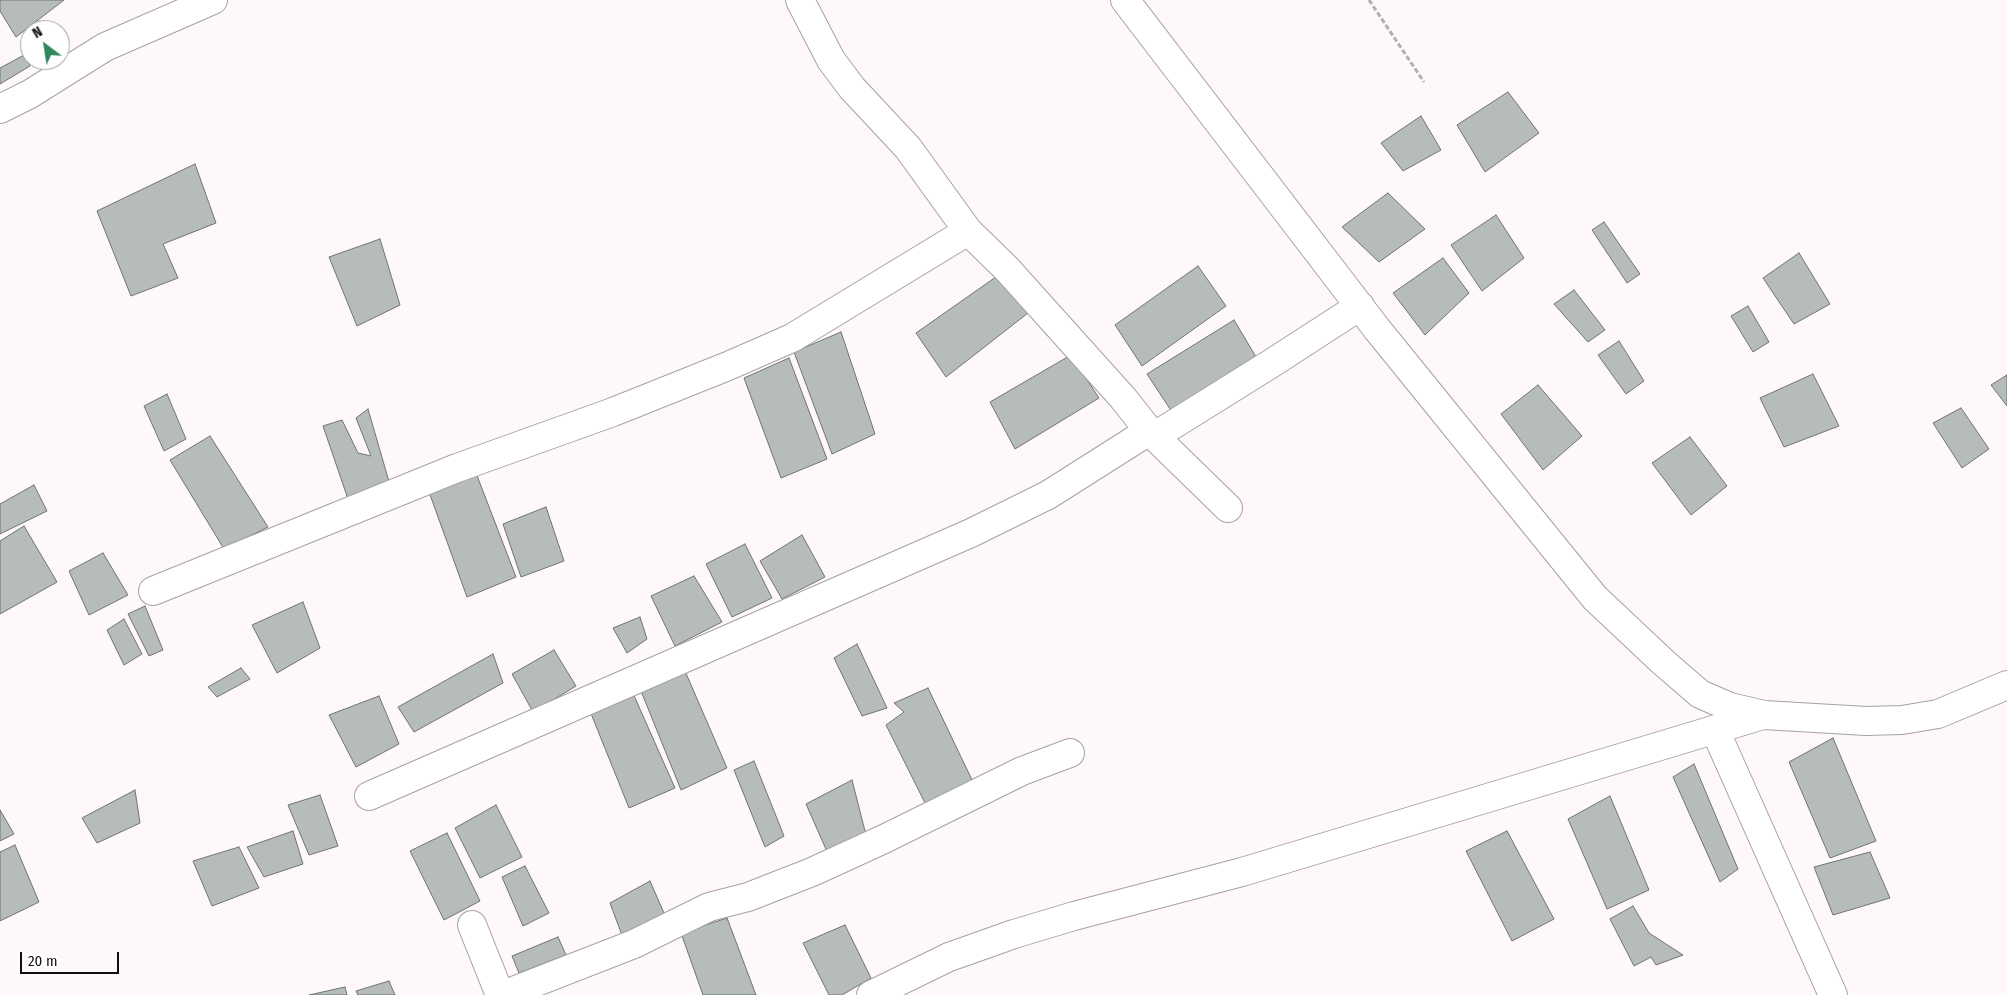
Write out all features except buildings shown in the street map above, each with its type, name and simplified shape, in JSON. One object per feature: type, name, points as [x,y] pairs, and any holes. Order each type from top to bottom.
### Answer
[{"type":"street","points":[[0,109],[30,94],[105,48],[214,0]]},
{"type":"street","points":[[800,0],[831,60],[852,88],[908,148],[968,231],[1006,269],[1123,398],[1152,434],[1228,508]]},
{"type":"street","points":[[1125,0],[1360,306],[1595,598],[1700,694],[1730,707],[1764,715],[1866,721],[1902,720],[1938,714],[2007,685]]},
{"type":"street","points":[[153,591],[457,468],[622,408],[783,342],[968,231]]},
{"type":"street","points":[[369,796],[971,532],[1048,495],[1272,364],[1360,306]]},
{"type":"street","points":[[871,995],[949,956],[1014,934],[1074,916],[1242,872],[1764,715]]},
{"type":"street","points":[[1715,730],[1833,995]]},
{"type":"street","points":[[472,925],[502,995],[634,944],[709,907],[748,897],[812,872],[1022,771],[1070,753]]},
{"type":"path","points":[[1369,0],[1424,82]]}]
